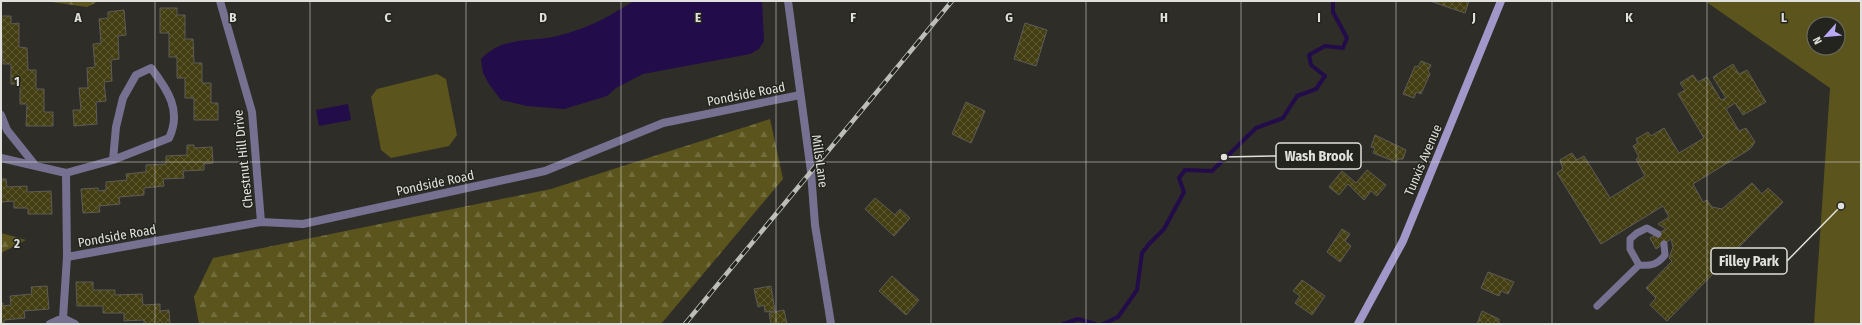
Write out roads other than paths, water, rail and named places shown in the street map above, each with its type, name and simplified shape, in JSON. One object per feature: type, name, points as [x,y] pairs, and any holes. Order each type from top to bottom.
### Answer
[{"type":"main road","name":"Tunxis Avenue","points":[[1358,324],[1403,241],[1501,1]]},
{"type":"street","name":"Chestnut Hill Drive","points":[[220,1],[252,112],[261,222]]},
{"type":"street","name":"Mills Lane","points":[[788,1],[811,172],[815,225],[831,324]]},
{"type":"street","points":[[1,158],[66,173],[113,160],[168,138],[174,127],[172,102],[164,84],[151,68],[136,75],[123,98],[116,127],[113,160]]},
{"type":"street","name":"Pondside Road","points":[[68,257],[261,222],[303,224],[546,172],[663,122],[800,95]]},
{"type":"street","points":[[1,115],[7,130],[35,165]]},
{"type":"street","points":[[63,318],[68,257],[66,173]]},
{"type":"street","points":[[50,324],[63,318]]},
{"type":"street","points":[[63,318],[75,324]]},
{"type":"lane","points":[[1639,265],[1630,249],[1630,239],[1637,233],[1647,228],[1658,234]]},
{"type":"lane","points":[[1639,265],[1649,266],[1659,262],[1665,255],[1664,244]]},
{"type":"lane","points":[[1597,306],[1639,265]]},
{"type":"waterway","points":[[1103,324],[1118,317],[1137,290],[1142,253],[1164,229],[1184,192],[1179,178],[1185,170],[1212,171],[1256,128],[1283,118],[1297,96],[1316,89],[1325,76],[1311,65],[1309,55],[1325,46],[1343,48],[1347,38],[1333,12],[1333,1]]},
{"type":"waterway","points":[[1063,324],[1078,319],[1095,324]]},
{"type":"railway","points":[[685,324],[952,1]]},
{"type":"place","name":"Wash Brook","points":[[1224,157]]},
{"type":"place","name":"Filley Park","points":[[1841,206]]}]
